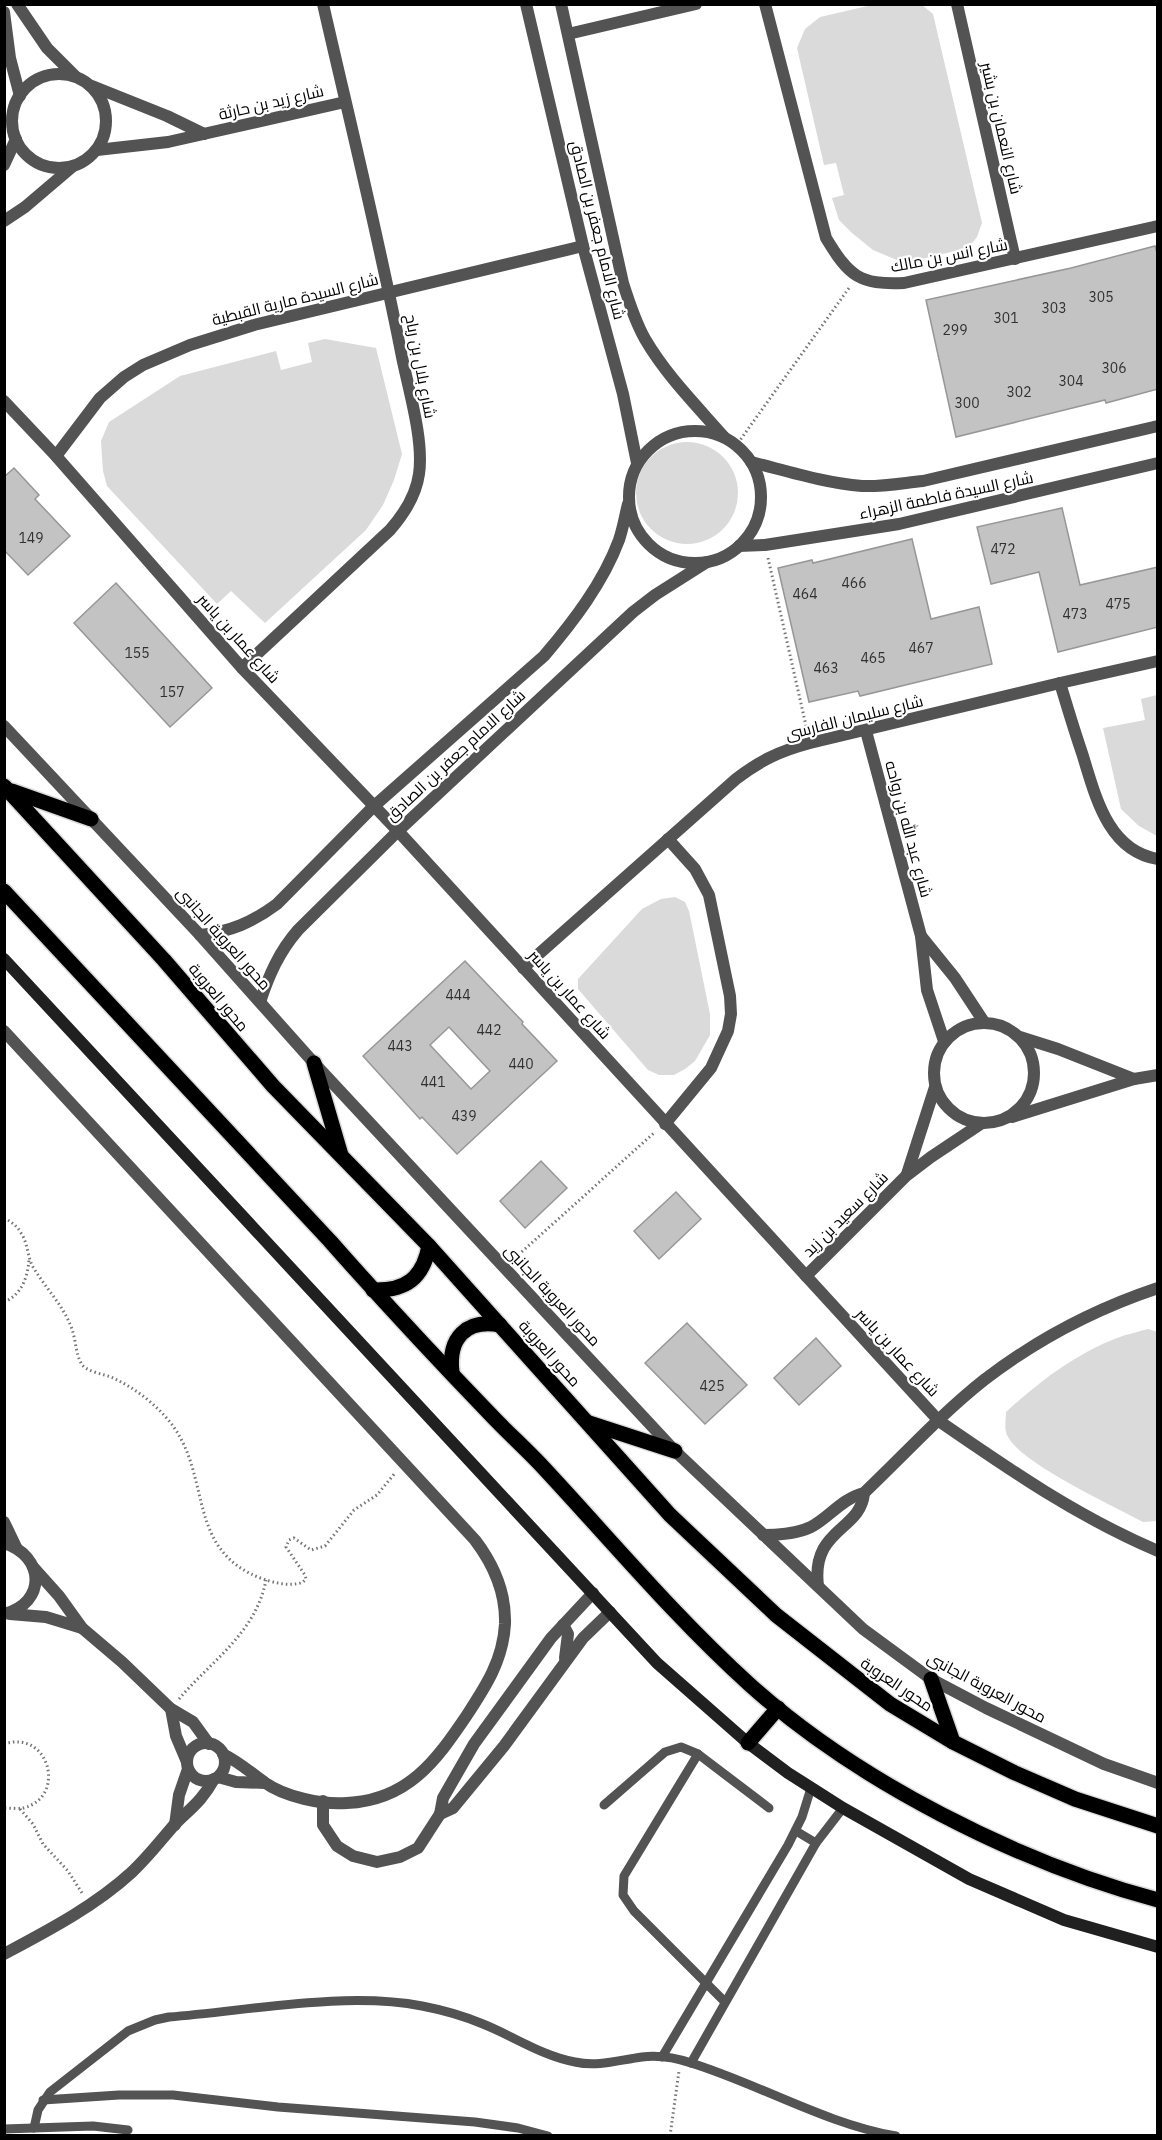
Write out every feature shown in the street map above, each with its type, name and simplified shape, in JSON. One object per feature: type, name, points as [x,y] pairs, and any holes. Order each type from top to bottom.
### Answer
[{"type":"main road","points":[[6,788],[91,819]]},
{"type":"main road","name":"محور العروبة","points":[[6,788],[164,960],[259,1071],[429,1246],[670,1515],[776,1615],[890,1704],[953,1742],[1013,1772],[1075,1798],[1158,1826]]},
{"type":"main road","points":[[4,891],[373,1290],[539,1463],[692,1631],[751,1686],[814,1736],[850,1761],[939,1812],[999,1842],[1062,1868],[1126,1892],[1158,1900]]},
{"type":"main road","points":[[314,1064],[342,1158]]},
{"type":"main road","points":[[373,1290],[389,1290],[405,1285],[418,1275],[426,1262],[429,1246]]},
{"type":"main road","points":[[452,1372],[450,1358],[453,1345],[462,1333],[473,1326],[487,1323],[500,1325]]},
{"type":"main road","points":[[588,1423],[675,1451]]},
{"type":"main road","points":[[931,1679],[953,1742]]},
{"type":"main road","points":[[748,1743],[778,1708]]},
{"type":"street","points":[[4,221],[42,194],[72,166],[86,160],[97,150],[106,128],[106,116],[98,94],[90,85],[75,76],[47,48],[17,4]]},
{"type":"street","name":"شارع بلال بن رباح","points":[[242,668],[390,530],[404,514],[413,496],[419,475],[420,454],[390,292],[323,4]]},
{"type":"street","name":"شارع الامام جعفر بن الصادق","points":[[526,4],[582,246],[623,394],[637,464]]},
{"type":"street","name":"شارع الامام جعفر بن الصادق","points":[[561,4],[622,283],[633,314],[645,339],[668,372],[724,436]]},
{"type":"street","points":[[568,34],[696,4]]},
{"type":"street","points":[[765,4],[825,238],[840,262],[857,277]]},
{"type":"street","name":"شارع النعمان بن بشير","points":[[957,4],[1015,259]]},
{"type":"street","points":[[4,12],[10,58],[20,96]]},
{"type":"street","points":[[72,166],[50,167],[29,157],[16,139],[13,124],[14,109],[28,86],[44,77],[62,74],[75,76]]},
{"type":"street","name":"شارع زيد بن حارثة","points":[[90,85],[204,134]]},
{"type":"street","name":"شارع زيد بن حارثة","points":[[97,150],[145,146],[345,102]]},
{"type":"street","points":[[4,165],[16,139]]},
{"type":"street","name":"شارع انس بن مالك","points":[[857,277],[882,284],[904,283],[1158,225]]},
{"type":"street","name":"شارع السيدة مارية القبطية","points":[[56,456],[100,398],[124,377],[143,365],[215,336],[582,246]]},
{"type":"street","name":"شارع عمار بن ياسر","points":[[4,401],[56,456],[242,668],[398,831],[939,1421],[1033,1486],[1090,1519],[1158,1551]]},
{"type":"street","name":"شارع السيدة فاطمة الزهراء","points":[[751,462],[861,486],[887,486],[923,481],[1158,426]]},
{"type":"street","points":[[685,430],[704,430],[724,436],[737,445],[751,462],[758,476],[761,491],[760,506],[753,528],[739,546],[724,556],[706,562],[688,563],[671,559],[655,550],[642,538],[633,522],[628,504],[629,483],[637,464],[649,448],[665,436],[685,430]]},
{"type":"street","name":"شارع السيدة فاطمة الزهراء","points":[[739,546],[765,545],[898,524],[1158,463]]},
{"type":"street","name":"شارع الامام جعفر بن الصادق","points":[[200,934],[230,930],[259,917],[277,904],[373,807],[543,656],[586,603],[618,540],[628,504]]},
{"type":"street","name":"شارع الامام جعفر بن الصادق","points":[[260,1002],[273,967],[284,947],[298,930],[398,831],[633,612],[706,562]]},
{"type":"street","name":"شارع سليمان الفارسى","points":[[523,968],[736,779],[759,762],[784,750],[810,743],[1158,662]]},
{"type":"street","points":[[1060,683],[1099,809],[1113,831],[1132,849],[1147,857],[1158,859]]},
{"type":"street","name":"محور العروبة الجانبى","points":[[4,726],[200,934],[314,1064],[675,1451],[863,1629],[931,1679],[986,1708],[1104,1764],[1158,1783]]},
{"type":"street","name":"شارع عبد الله بن رواحه","points":[[866,731],[921,936],[927,990],[944,1041]]},
{"type":"street","points":[[665,1124],[711,1068],[728,1031],[730,1014],[730,996],[709,895],[695,869],[668,839]]},
{"type":"street","name":"شارع عبد الله بن رواحه","points":[[921,936],[955,978],[984,1022]]},
{"type":"street","points":[[4,959],[657,1663],[748,1743],[843,1808],[969,1879],[1064,1920],[1158,1947]]},
{"type":"street","points":[[1006,1118],[1018,1111],[1027,1100],[1032,1087],[1033,1060],[1027,1047],[1019,1036],[1009,1028],[997,1023],[984,1022],[962,1027],[944,1041],[936,1055],[933,1071],[936,1087],[948,1108],[958,1116],[982,1123],[994,1122],[1134,1079],[1158,1075]]},
{"type":"street","points":[[4,1031],[475,1540],[495,1570],[501,1587],[505,1613],[504,1640],[500,1657],[484,1689],[440,1755],[425,1771],[388,1794],[368,1800],[346,1803],[303,1799],[265,1783],[250,1769],[223,1754],[215,1746],[209,1744],[196,1746],[191,1750],[179,1795],[175,1825]]},
{"type":"street","points":[[1019,1036],[1134,1079]]},
{"type":"street","name":"شارع سعيد بن زيد","points":[[906,1176],[936,1087]]},
{"type":"street","name":"شارع سعيد بن زيد","points":[[806,1276],[906,1176],[982,1123]]},
{"type":"street","points":[[763,1535],[778,1535],[813,1526],[849,1498],[864,1494],[983,1381],[1029,1349],[1078,1321],[1126,1299],[1158,1288]]},
{"type":"street","points":[[818,1587],[817,1570],[822,1550],[828,1539],[858,1511],[864,1494]]},
{"type":"street","points":[[4,1522],[10,1545],[27,1555],[33,1567],[59,1596],[82,1628],[171,1708],[193,1722],[209,1744]]},
{"type":"street","points":[[6,1614],[19,1609],[28,1601],[35,1585],[33,1567]]},
{"type":"street","points":[[323,1801],[323,1825],[337,1846],[353,1856],[377,1862],[400,1857],[418,1848],[441,1814],[443,1798],[474,1744],[551,1638],[593,1593]]},
{"type":"street","points":[[441,1814],[453,1808],[496,1755],[583,1638],[610,1612]]},
{"type":"street","points":[[6,1614],[46,1617],[82,1628]]},
{"type":"street","points":[[563,1625],[568,1634],[564,1662]]},
{"type":"street","points":[[171,1708],[176,1736],[187,1766],[199,1781],[207,1782],[216,1778],[246,1783],[265,1783]]},
{"type":"street","points":[[4,1954],[89,1905],[130,1874],[198,1803],[225,1767],[223,1754]]},
{"type":"lane","points":[[604,1805],[665,1752],[681,1747],[698,1754],[769,1808]]},
{"type":"lane","points":[[698,1754],[629,1867],[622,1885],[623,1895],[627,1904],[725,2002]]},
{"type":"lane","points":[[662,2057],[796,1831],[811,1788]]},
{"type":"lane","points":[[691,2063],[816,1843],[843,1808]]},
{"type":"lane","points":[[796,1831],[816,1843]]},
{"type":"lane","points":[[34,2128],[38,2110],[50,2092],[128,2031],[155,2020],[356,2001],[420,2006],[452,2013],[483,2024],[559,2058],[576,2062],[610,2063],[645,2057],[662,2057],[691,2063],[857,2127],[896,2136]]},
{"type":"lane","points":[[43,2100],[119,2095],[173,2095],[278,2107],[475,2122],[518,2128],[548,2136]]},
{"type":"lane","points":[[4,2129],[93,2126],[128,2130]]},
{"type":"path","points":[[737,445],[857,277]]},
{"type":"path","points":[[765,545],[810,743]]},
{"type":"path","points":[[505,1267],[665,1124]]},
{"type":"path","points":[[4,1218],[13,1223],[21,1233],[35,1269],[66,1314],[82,1365],[133,1389],[165,1417],[189,1454],[201,1508],[211,1535],[240,1568],[266,1580],[283,1584],[303,1582],[305,1575],[286,1547],[288,1540],[294,1538],[311,1550],[325,1546],[354,1510],[377,1495],[405,1464]]},
{"type":"path","points":[[4,1302],[14,1298],[22,1286],[29,1257]]},
{"type":"path","points":[[171,1708],[197,1678],[227,1651],[249,1623],[259,1606],[266,1580]]},
{"type":"path","points":[[4,1744],[17,1742],[35,1748],[47,1763],[49,1772],[49,1782],[40,1798],[33,1804],[19,1808],[4,1808]]},
{"type":"path","points":[[19,1808],[29,1818],[43,1844],[68,1870],[89,1905]]},
{"type":"path","points":[[670,2136],[681,2061]]},
{"type":"shaded area","points":[[872,5],[922,5],[933,14],[982,223],[977,237],[968,248],[904,263],[873,250],[839,220],[832,198],[844,195],[836,163],[824,165],[797,48],[805,29],[820,17]]},
{"type":"shaded area","points":[[325,339],[376,348],[402,454],[383,505],[366,530],[265,623],[231,591],[217,604],[107,486],[103,471],[101,441],[109,422],[180,376],[276,351],[281,370],[312,362],[308,343]]},
{"type":"shaded area","points":[[687,442],[707,446],[723,457],[734,473],[738,493],[734,513],[723,529],[707,540],[687,544],[667,540],[651,529],[640,513],[636,493],[640,473],[651,457],[667,446]]},
{"type":"shaded area","points":[[1158,695],[1157,836],[1139,826],[1121,809],[1103,728],[1145,720],[1141,699]]},
{"type":"shaded area","points":[[675,897],[685,902],[689,911],[710,1014],[710,1035],[695,1061],[685,1069],[674,1075],[659,1075],[648,1070],[578,989],[578,979],[642,909],[661,899]]},
{"type":"shaded area","points":[[1148,1329],[1158,1332],[1158,1521],[1143,1522],[1069,1483],[1029,1458],[1015,1446],[1007,1435],[1005,1423],[1006,1412],[1058,1370],[1102,1345]]},
{"type":"building","points":[[1155,246],[1158,256],[1158,389],[956,437],[926,300],[1071,268]]},
{"type":"building","points":[[14,468],[39,495],[35,499],[70,536],[28,575],[4,550],[4,477]]},
{"type":"building","points":[[1062,508],[1080,585],[1158,567],[1158,627],[1058,652],[1039,572],[991,584],[977,527]]},
{"type":"building","points":[[912,539],[931,619],[979,607],[992,664],[860,696],[858,691],[809,702],[778,568],[812,560],[813,563]]},
{"type":"building","points":[[116,583],[212,688],[170,727],[74,623]]},
{"type":"building","points":[[465,961],[557,1061],[457,1154],[422,1117],[420,1119],[363,1056]],"holes":[[[449,1027],[490,1071],[471,1089],[430,1045]]]},
{"type":"building","points":[[541,1161],[567,1188],[525,1228],[500,1201]]},
{"type":"building","points":[[676,1192],[701,1219],[659,1259],[634,1231]]},
{"type":"building","points":[[687,1323],[747,1385],[705,1424],[645,1363]]},
{"type":"building","points":[[816,1338],[841,1366],[799,1405],[774,1378]]}]
